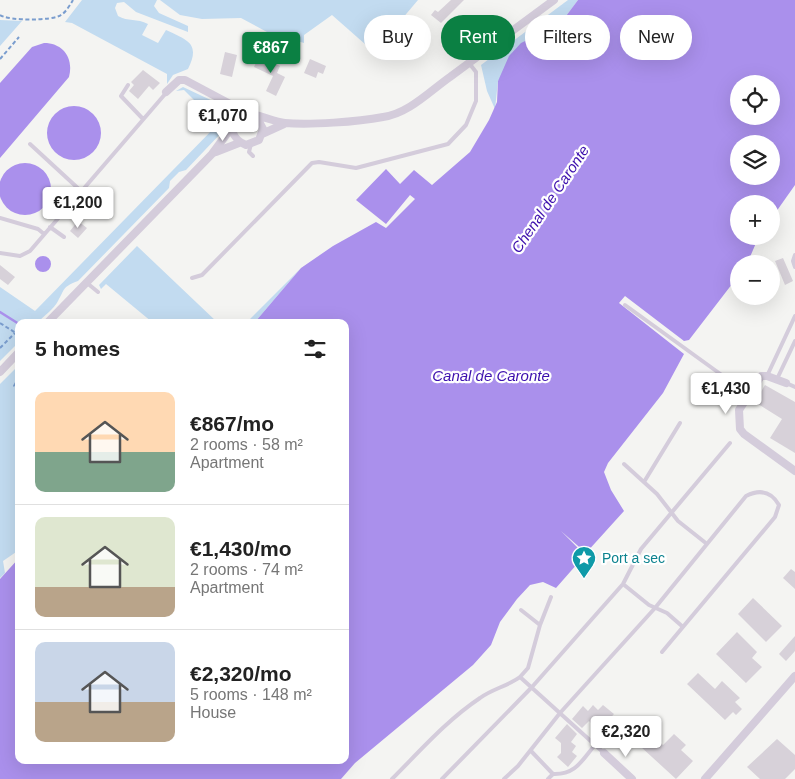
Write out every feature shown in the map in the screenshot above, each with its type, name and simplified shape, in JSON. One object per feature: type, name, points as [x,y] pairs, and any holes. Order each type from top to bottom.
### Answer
[{"type":"street","points":[[166,92],[181,79],[247,113],[286,123],[368,119],[396,114],[554,0]]},
{"type":"street","points":[[220,99],[230,110],[233,136],[240,143]]},
{"type":"street","points":[[51,319],[212,154],[240,115],[247,113]]},
{"type":"street","points":[[212,154],[240,143],[251,144],[258,140],[262,134],[263,125],[256,116]]},
{"type":"street","points":[[262,134],[286,123]]},
{"type":"street","points":[[0,372],[15,356]]},
{"type":"street","points":[[786,383],[767,376],[758,379],[739,410],[740,429],[744,434],[795,471]]},
{"type":"street","points":[[705,779],[795,676]]},
{"type":"street","points":[[604,753],[632,779]]},
{"type":"lane","points":[[192,278],[202,275],[312,163],[319,162],[350,169],[448,144],[466,125],[476,101],[476,72],[469,63]]},
{"type":"lane","points":[[128,85],[121,96],[143,118]]},
{"type":"lane","points":[[0,252],[20,256],[25,254],[166,92]]},
{"type":"lane","points":[[30,144],[81,190]]},
{"type":"lane","points":[[251,144],[249,152],[253,156]]},
{"type":"lane","points":[[0,218],[38,229],[44,234]]},
{"type":"lane","points":[[50,226],[64,237]]},
{"type":"lane","points":[[795,255],[792,261],[795,267]]},
{"type":"lane","points":[[87,283],[98,292]]},
{"type":"lane","points":[[625,305],[748,394]]},
{"type":"lane","points":[[767,376],[795,316]]},
{"type":"lane","points":[[777,380],[795,341]]},
{"type":"lane","points":[[786,383],[795,387]]},
{"type":"lane","points":[[644,482],[680,423]]},
{"type":"lane","points":[[442,779],[532,687],[623,584],[641,549],[730,443]]},
{"type":"lane","points":[[624,464],[661,498],[672,513],[707,544]]},
{"type":"lane","points":[[504,779],[531,751],[560,713],[655,608],[746,496],[755,491],[763,491],[776,500],[779,505],[775,517],[662,652]]},
{"type":"lane","points":[[623,584],[655,608],[667,613],[683,627]]},
{"type":"lane","points":[[392,779],[440,729],[481,697],[520,677],[528,668],[540,624],[551,597]]},
{"type":"lane","points":[[521,610],[540,624]]},
{"type":"lane","points":[[520,677],[604,753]]},
{"type":"lane","points":[[531,751],[553,774],[565,775],[572,772],[596,745]]},
{"type":"lane","points":[[548,779],[553,774]]},
{"type":"path","points":[[0,15],[10,19],[56,18],[65,12],[73,0]]},
{"type":"path","points":[[0,60],[19,37]]},
{"type":"path","points":[[0,323],[15,333],[0,348]]},
{"type":"shaded area","points":[[82,0],[157,0],[154,6],[159,13],[188,26],[188,32],[136,12],[124,2],[117,3],[115,8],[118,16],[122,18],[148,24],[142,35],[158,43],[166,30],[186,40],[190,44],[193,53],[188,69],[173,75],[167,84],[167,74],[72,23],[65,22]]},
{"type":"shaded area","points":[[160,0],[418,0],[405,15],[364,15],[364,43],[332,15],[304,35],[304,43],[267,32],[241,18],[202,19],[180,15]]},
{"type":"shaded area","points":[[568,0],[578,0],[567,15],[548,15]]},
{"type":"shaded area","points":[[0,20],[22,21],[0,46]]},
{"type":"shaded area","points":[[525,32],[525,45],[515,58],[515,40]]},
{"type":"shaded area","points":[[488,60],[514,60],[498,81],[495,109],[487,91],[481,65]]},
{"type":"shaded area","points":[[183,87],[217,103],[227,118],[223,131],[186,170],[179,172],[170,181],[169,188],[78,281],[66,287],[56,304],[41,319],[15,319],[15,346],[0,361],[0,287],[35,311],[218,124],[184,90],[176,91]]},
{"type":"shaded area","points":[[137,246],[214,319],[148,319],[106,284],[101,289],[99,285]]},
{"type":"shaded area","points":[[301,268],[258,319],[250,319]]},
{"type":"shaded area","points":[[15,369],[15,553],[3,561],[5,573],[0,578],[0,384]]},
{"type":"water","name":"Canal de Caronte","points":[[578,0],[795,0],[795,185],[780,206],[780,195],[730,195],[730,245],[755,245],[751,255],[730,255],[730,287],[689,340],[684,341],[625,296],[619,303],[684,354],[663,393],[608,463],[604,472],[611,490],[624,511],[586,553],[561,531],[585,555],[556,588],[543,582],[530,585],[500,622],[491,645],[473,665],[355,763],[341,779],[0,779],[0,579],[15,562],[15,764],[349,764],[349,319],[258,319],[301,268],[333,246],[376,222],[386,228],[415,199],[410,195],[386,224],[356,200],[386,169],[400,184],[414,170],[432,185],[470,152],[489,120],[497,102],[498,81],[507,60],[515,60],[515,50],[525,41],[525,60],[610,60],[610,15],[567,15]]},
{"type":"water","points":[[44,43],[57,46],[66,53],[70,64],[69,77],[0,158],[0,83],[32,47]]},
{"type":"water","points":[[74,106],[84,108],[93,114],[99,123],[101,133],[99,143],[93,152],[84,158],[74,160],[64,158],[55,152],[49,143],[47,133],[49,123],[55,114],[64,108]]},
{"type":"water","points":[[20,163],[30,163],[44,170],[51,184],[51,194],[44,208],[30,215],[20,215],[10,211],[3,204],[-1,194],[-1,184],[3,174],[10,167]]},
{"type":"water","points":[[40,256],[46,256],[51,261],[49,270],[40,272],[35,267],[35,261]]},
{"type":"building","points":[[451,0],[464,0],[449,15],[441,15],[441,23],[431,15],[435,10],[438,12]]},
{"type":"building","points":[[225,52],[237,55],[232,77],[220,74]]},
{"type":"building","points":[[259,56],[280,66],[277,73],[285,77],[276,96],[266,91],[273,76],[254,67]]},
{"type":"building","points":[[310,59],[326,66],[323,74],[318,72],[316,78],[304,73]]},
{"type":"building","points":[[143,70],[160,83],[153,90],[149,86],[138,99],[129,91],[134,85],[131,82]]},
{"type":"building","points":[[78,221],[87,228],[78,238],[70,231]]},
{"type":"building","points":[[783,258],[793,281],[785,285],[780,273],[780,259]]},
{"type":"building","points":[[0,265],[15,277],[8,285],[0,279]]},
{"type":"building","points":[[765,385],[795,402],[795,453],[770,438],[782,419],[755,402]]},
{"type":"building","points":[[791,569],[795,572],[795,589],[783,578]]},
{"type":"building","points":[[753,598],[782,626],[766,642],[738,614]]},
{"type":"building","points":[[737,632],[757,652],[752,658],[762,667],[746,683],[716,654]]},
{"type":"building","points":[[795,636],[795,651],[786,661],[779,654]]},
{"type":"building","points":[[698,673],[715,689],[722,681],[740,698],[735,702],[742,709],[736,715],[733,712],[725,720],[687,684]]},
{"type":"building","points":[[593,705],[598,710],[603,705],[614,714],[604,725],[599,720],[594,726],[589,721],[582,728],[572,719],[583,706],[588,711]]},
{"type":"building","points":[[567,724],[577,734],[571,742],[576,746],[572,752],[577,756],[568,767],[557,757],[561,753],[561,743],[555,738]]},
{"type":"building","points":[[640,724],[663,745],[674,734],[686,745],[681,750],[693,761],[676,779],[629,736]]},
{"type":"building","points":[[777,739],[795,755],[795,769],[785,779],[760,779],[747,767]]},
{"type":"waterway","points":[[0,312],[15,321]]},
{"type":"place","name":"Port a sec","points":[[584,579]]},
{"type":"water label","name":"Chenal de Caronte","points":[[550,199]]}]
